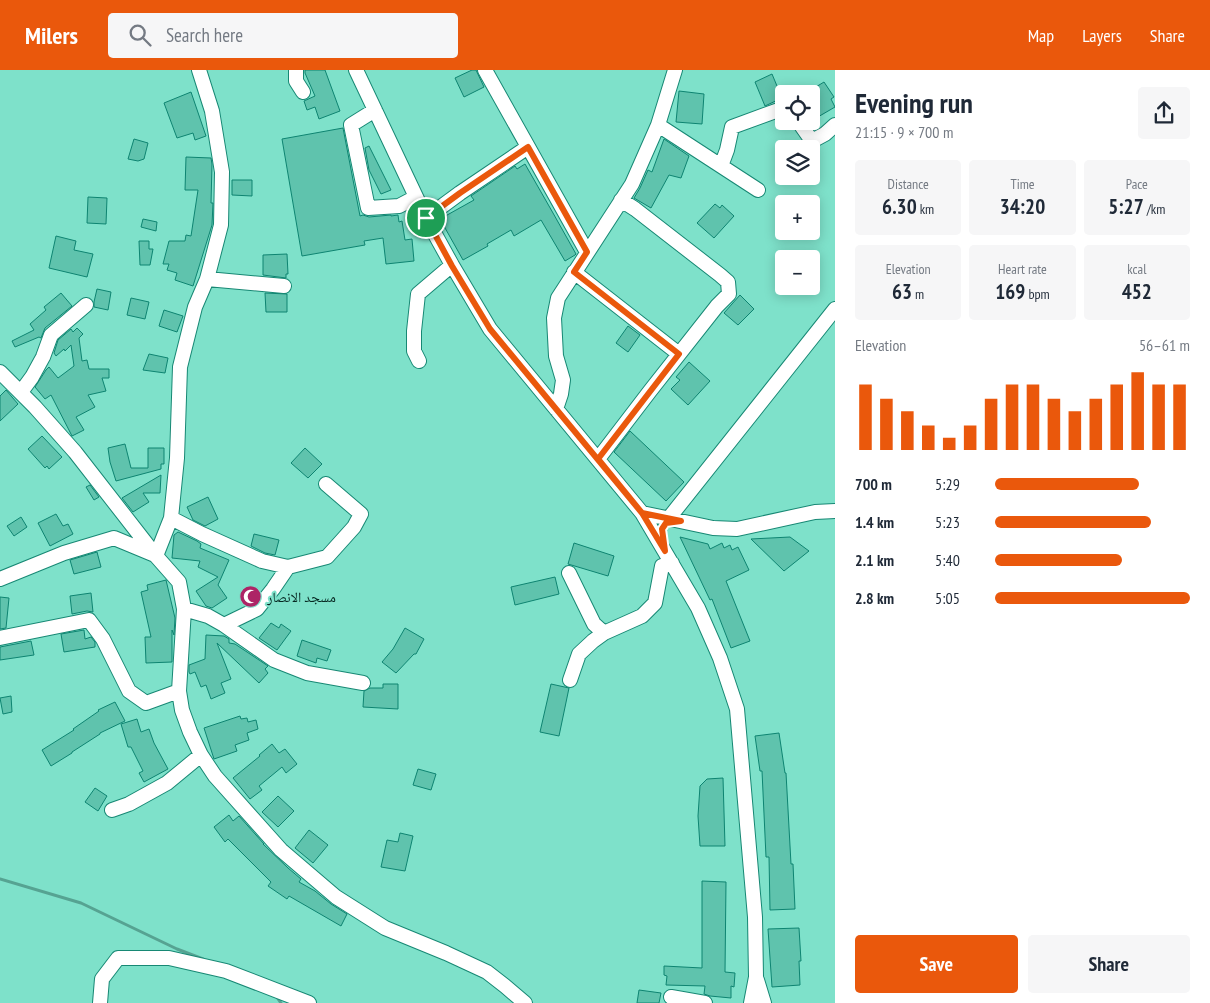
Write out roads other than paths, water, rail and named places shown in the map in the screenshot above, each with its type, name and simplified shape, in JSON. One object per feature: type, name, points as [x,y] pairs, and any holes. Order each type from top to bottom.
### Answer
[{"type":"street","points":[[156,556],[171,518],[177,458],[180,368],[195,307],[206,280],[221,225],[222,172],[212,111],[199,70]]},
{"type":"street","points":[[296,70],[296,81],[303,92]]},
{"type":"street","points":[[356,70],[426,218],[490,329],[642,513],[698,608],[720,658],[737,708],[755,917],[756,977],[752,1003]]},
{"type":"street","points":[[485,70],[587,252]]},
{"type":"street","points":[[556,409],[563,380],[556,356],[554,318],[558,298],[632,184],[658,125],[675,70]]},
{"type":"street","points":[[375,110],[351,125],[368,208],[399,206],[416,197]]},
{"type":"street","points":[[721,166],[732,127],[775,111]]},
{"type":"street","points":[[658,125],[758,190]]},
{"type":"street","points":[[804,130],[812,141],[825,134],[835,125]]},
{"type":"street","points":[[426,218],[528,147]]},
{"type":"street","points":[[598,459],[717,306],[729,294],[728,282],[720,275],[621,200]]},
{"type":"street","points":[[420,361],[414,351],[418,294],[452,266]]},
{"type":"street","points":[[574,272],[679,354]]},
{"type":"street","points":[[206,280],[284,286]]},
{"type":"street","points":[[20,392],[36,370],[51,335],[86,305]]},
{"type":"street","points":[[570,680],[578,654],[604,633],[642,616],[655,603],[662,566],[668,557],[662,529],[666,523],[675,520],[835,309]]},
{"type":"street","points":[[0,372],[35,407],[75,452],[156,556],[179,582],[184,609],[179,691],[182,710],[201,755],[215,776],[281,850],[336,897],[385,928],[487,972],[525,1003]]},
{"type":"street","points":[[171,518],[262,561],[288,567],[327,557],[354,527],[361,514],[326,484]]},
{"type":"street","points":[[642,513],[713,528],[737,529],[815,512],[835,511]]},
{"type":"street","points":[[0,579],[64,554],[114,538],[156,556]]},
{"type":"street","points":[[224,625],[257,609],[288,567]]},
{"type":"street","points":[[569,573],[594,624],[604,633]]},
{"type":"street","points":[[184,609],[208,616],[224,625],[274,660],[307,673],[363,684]]},
{"type":"street","points":[[0,638],[89,620],[103,639],[129,691],[146,703],[179,691]]},
{"type":"street","points":[[112,810],[129,804],[167,783],[201,755]]},
{"type":"street","points":[[100,1003],[102,979],[118,958],[169,958],[226,971],[309,1003]]},
{"type":"street","points":[[756,977],[764,1003]]},
{"type":"street","points":[[671,997],[705,1003]]},
{"type":"waterway","points":[[0,879],[81,903],[177,949],[203,959]]},
{"type":"waterway","points":[[276,996],[281,1003]]},
{"type":"place","name":"مسجد الانصار","points":[[251,597]]}]
